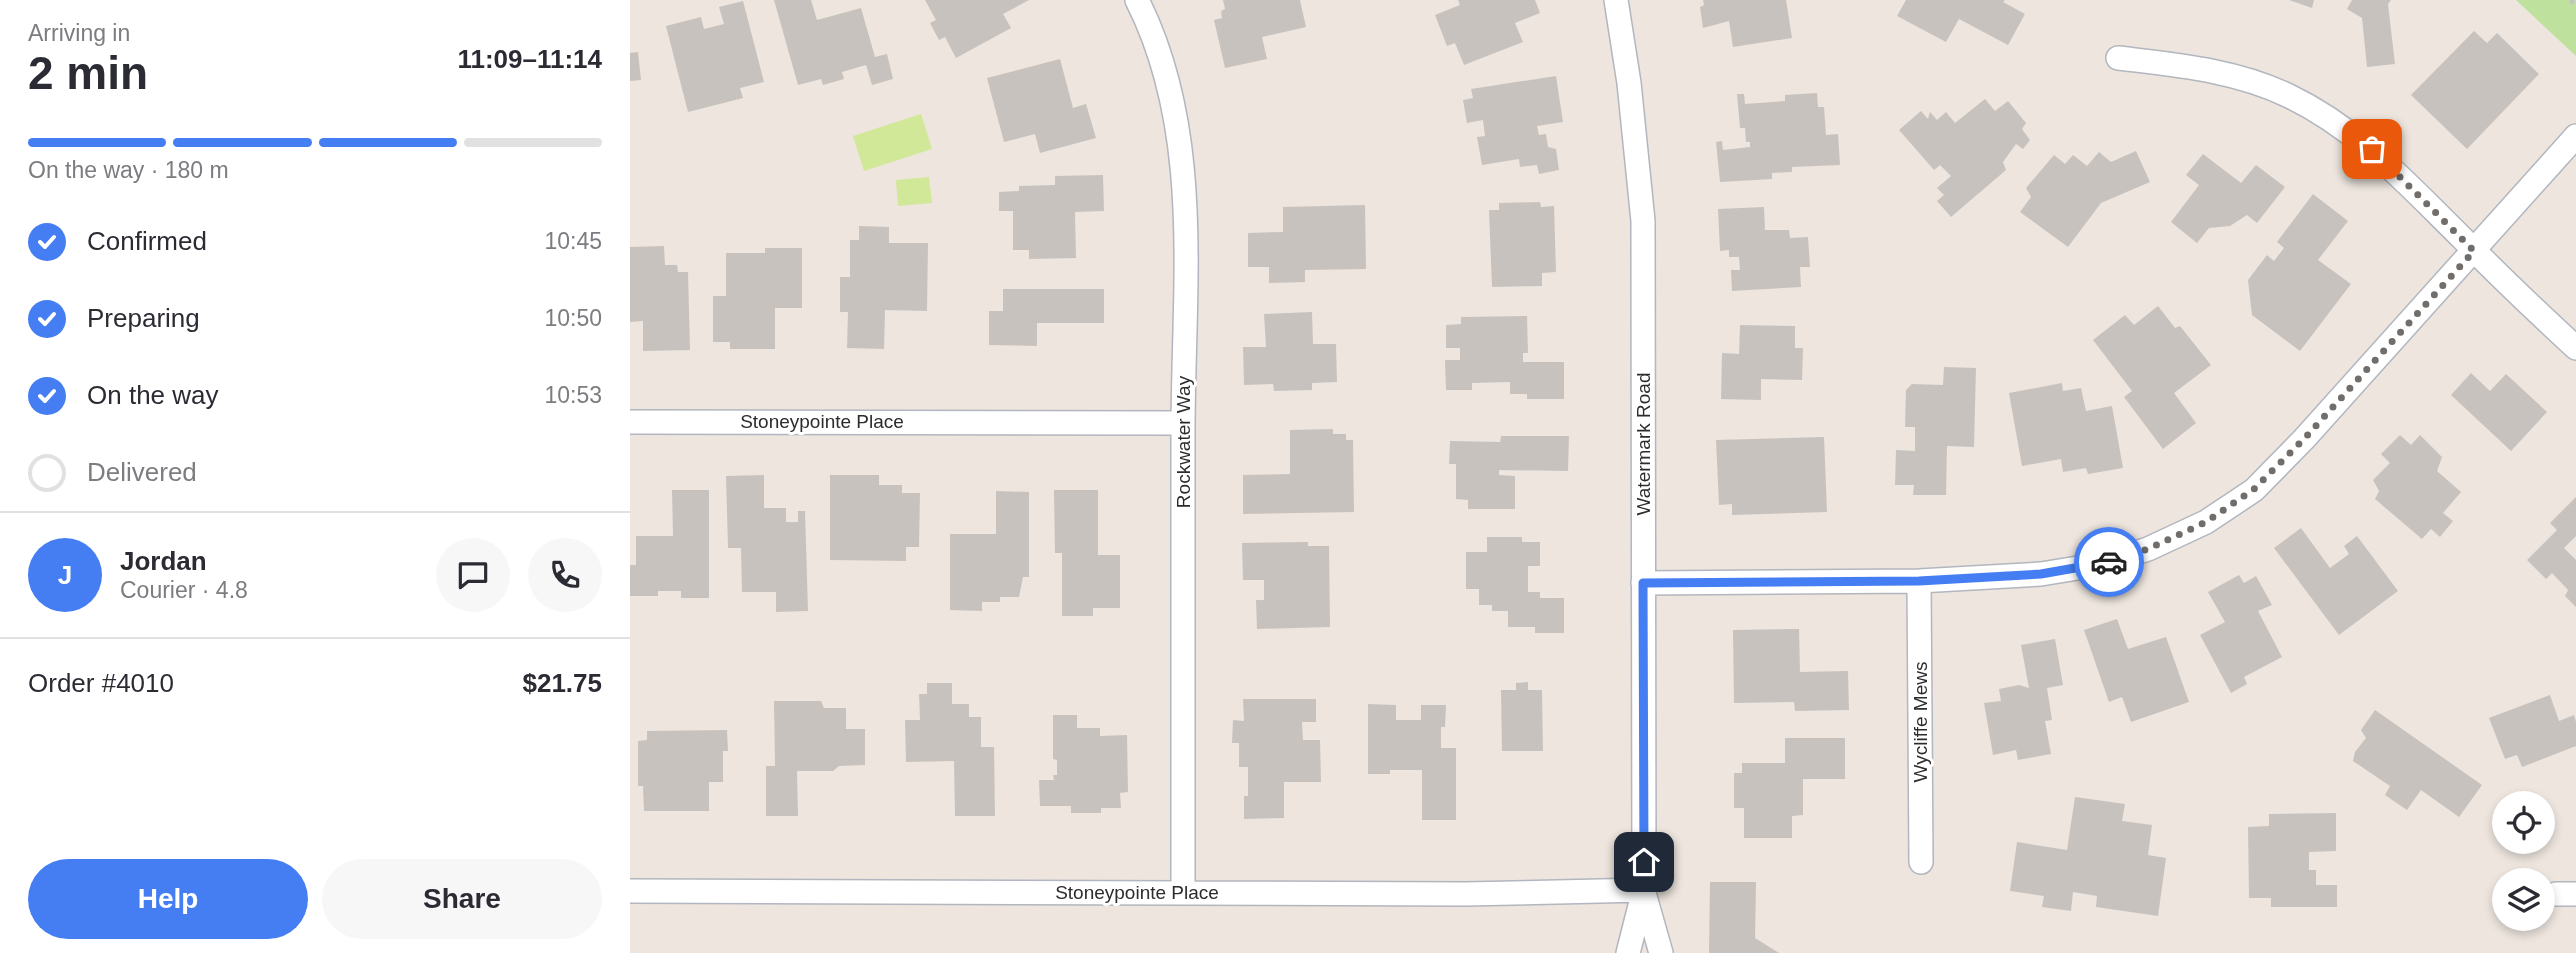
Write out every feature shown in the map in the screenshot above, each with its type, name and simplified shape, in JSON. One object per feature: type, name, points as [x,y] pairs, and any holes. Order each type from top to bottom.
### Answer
[{"type":"street","name":"Rockwater Way","points":[[1137,0],[1153,32],[1175,115],[1186,194],[1183,892]]},
{"type":"street","name":"Watermark Road","points":[[1616,0],[1629,83],[1643,222],[1644,890],[1628,953]]},
{"type":"street","points":[[2118,58],[2191,66],[2242,79],[2287,94],[2328,116],[2372,149],[2576,348]]},
{"type":"street","points":[[1643,583],[1919,581],[2041,574],[2102,564],[2148,549],[2206,522],[2254,489],[2270,473],[2576,136]]},
{"type":"street","name":"Stoneypointe Place","points":[[630,422],[1183,423]]},
{"type":"street","name":"Wycliffe Mews","points":[[1919,581],[1921,862]]},
{"type":"street","name":"Stoneypointe Place","points":[[630,891],[1465,894],[1644,890]]},
{"type":"street","name":"Watermark Road","points":[[1644,890],[1661,953]]},
{"type":"path","points":[[2570,0],[2576,5]]},
{"type":"green space","points":[[2516,0],[2576,0],[2576,56]]},
{"type":"green space","points":[[921,114],[932,149],[864,171],[853,136]]},
{"type":"green space","points":[[929,177],[932,203],[898,206],[896,180]]},
{"type":"building","points":[[774,0],[811,0],[817,20],[861,8],[875,57],[887,54],[893,79],[872,85],[866,65],[842,72],[844,79],[823,85],[821,79],[798,85]]},
{"type":"building","points":[[925,0],[1029,0],[1003,14],[1011,28],[956,58],[945,37],[939,40],[930,23],[936,20]]},
{"type":"building","points":[[1223,0],[1300,0],[1306,27],[1262,37],[1267,59],[1225,68],[1214,20],[1222,18],[1221,11],[1225,9]]},
{"type":"building","points":[[1458,0],[1535,0],[1540,13],[1515,23],[1523,42],[1464,65],[1455,43],[1447,46],[1435,15],[1460,5]]},
{"type":"building","points":[[1703,0],[1786,0],[1792,38],[1733,47],[1729,21],[1703,28],[1700,7],[1704,5]]},
{"type":"building","points":[[1906,0],[2005,0],[2003,2],[2025,14],[2008,45],[1959,19],[1946,42],[1897,16]]},
{"type":"building","points":[[2289,0],[2314,0],[2312,8]]},
{"type":"building","points":[[2352,0],[2391,0],[2388,4],[2395,64],[2367,67],[2362,18],[2347,9]]},
{"type":"building","points":[[743,1],[764,82],[740,88],[743,98],[688,112],[666,26],[701,17],[704,29],[724,24],[719,7]]},
{"type":"building","points":[[2474,31],[2487,43],[2497,33],[2539,74],[2467,149],[2411,95]]},
{"type":"building","points":[[638,52],[641,80],[630,81],[630,53]]},
{"type":"building","points":[[1060,59],[1073,108],[1086,104],[1096,138],[1040,153],[1035,134],[1004,142],[987,78]]},
{"type":"building","points":[[1556,76],[1563,122],[1537,126],[1539,135],[1546,134],[1548,147],[1556,149],[1559,170],[1539,174],[1537,165],[1520,167],[1519,159],[1482,165],[1477,137],[1485,136],[1483,120],[1467,123],[1463,100],[1473,98],[1471,89]]},
{"type":"building","points":[[1817,93],[1818,107],[1824,107],[1826,135],[1838,134],[1840,165],[1792,167],[1792,172],[1772,173],[1772,179],[1720,182],[1716,142],[1722,141],[1723,150],[1750,147],[1750,142],[1746,142],[1745,128],[1740,128],[1737,94],[1744,94],[1745,104],[1785,101],[1785,95]]},
{"type":"building","points":[[1985,99],[1995,111],[2008,101],[2026,123],[2022,129],[2030,140],[2023,149],[2016,144],[2003,162],[2006,170],[1951,217],[1937,201],[1944,195],[1937,188],[1951,176],[1940,165],[1934,170],[1899,130],[1921,111],[1928,119],[1930,112],[1937,120],[1946,112],[1955,123]]},
{"type":"building","points":[[2136,151],[2150,182],[2101,203],[2068,247],[2020,212],[2031,197],[2026,188],[2054,155],[2065,164],[2073,155],[2087,166],[2099,152],[2111,162]]},
{"type":"building","points":[[2203,154],[2241,183],[2256,165],[2285,187],[2257,223],[2247,215],[2230,226],[2209,228],[2197,243],[2171,222],[2199,185],[2186,175]]},
{"type":"building","points":[[1103,175],[1104,211],[1075,212],[1076,258],[1029,259],[1029,250],[1013,250],[1013,211],[999,211],[999,192],[1019,191],[1019,186],[1055,185],[1055,176]]},
{"type":"building","points":[[2313,194],[2348,221],[2318,260],[2351,284],[2300,351],[2252,315],[2248,280],[2267,255],[2274,261],[2284,248],[2277,242]]},
{"type":"building","points":[[1540,202],[1541,207],[1554,206],[1556,272],[1542,273],[1542,286],[1492,287],[1489,210],[1499,210],[1499,203]]},
{"type":"building","points":[[1365,205],[1366,269],[1305,270],[1305,282],[1269,283],[1269,267],[1248,267],[1248,233],[1283,232],[1283,207]]},
{"type":"building","points":[[1764,207],[1765,230],[1789,230],[1790,238],[1808,237],[1810,267],[1800,267],[1801,287],[1732,291],[1731,270],[1740,270],[1739,257],[1729,257],[1729,250],[1720,251],[1718,209]]},
{"type":"building","points":[[859,226],[889,227],[889,243],[928,243],[927,311],[885,310],[884,349],[847,348],[848,312],[840,312],[840,277],[850,277],[850,240],[859,240]]},
{"type":"building","points":[[664,246],[665,265],[677,265],[678,272],[688,272],[690,350],[643,351],[643,321],[630,322],[630,247]]},
{"type":"building","points":[[765,248],[802,248],[802,308],[775,308],[775,349],[730,349],[730,342],[713,342],[713,296],[726,296],[726,253],[765,253]]},
{"type":"building","points":[[1003,289],[1104,289],[1104,323],[1037,323],[1037,346],[989,345],[989,311],[1003,311]]},
{"type":"building","points":[[2158,306],[2175,328],[2180,326],[2211,365],[2174,393],[2196,423],[2163,449],[2124,397],[2132,391],[2093,340],[2125,315],[2134,325]]},
{"type":"building","points":[[1312,312],[1313,344],[1336,344],[1337,382],[1312,383],[1312,390],[1274,391],[1273,384],[1244,385],[1243,347],[1266,347],[1264,314]]},
{"type":"building","points":[[1527,316],[1528,353],[1523,353],[1523,362],[1564,362],[1564,399],[1527,399],[1527,394],[1510,394],[1510,382],[1472,383],[1472,390],[1446,390],[1445,360],[1460,360],[1460,348],[1446,348],[1446,325],[1461,324],[1461,317]]},
{"type":"building","points":[[1740,325],[1795,326],[1795,348],[1803,348],[1802,380],[1761,379],[1761,400],[1721,399],[1722,353],[1739,354]]},
{"type":"building","points":[[1944,367],[1976,368],[1974,447],[1947,446],[1946,495],[1913,495],[1914,485],[1895,485],[1896,450],[1915,451],[1915,427],[1905,427],[1906,390],[1912,384],[1943,385]]},
{"type":"building","points":[[2471,373],[2490,391],[2506,374],[2547,412],[2511,451],[2451,395]]},
{"type":"building","points":[[2062,383],[2063,391],[2081,388],[2086,411],[2112,406],[2123,468],[2088,474],[2086,468],[2063,472],[2061,459],[2022,466],[2009,393]]},
{"type":"building","points":[[1333,429],[1333,434],[1346,434],[1346,440],[1353,440],[1354,512],[1243,514],[1243,475],[1290,474],[1290,430]]},
{"type":"building","points":[[2400,435],[2411,445],[2420,435],[2442,457],[2437,471],[2461,492],[2443,513],[2453,521],[2440,537],[2431,529],[2422,539],[2375,499],[2379,491],[2373,480],[2390,463],[2381,454]]},
{"type":"building","points":[[1501,436],[1569,436],[1568,471],[1499,470],[1499,475],[1515,476],[1515,509],[1468,509],[1468,500],[1456,499],[1456,464],[1449,464],[1450,441],[1500,442]]},
{"type":"building","points":[[1824,437],[1827,512],[1732,515],[1732,504],[1719,505],[1716,440]]},
{"type":"building","points":[[764,475],[764,508],[786,508],[786,522],[798,522],[798,511],[805,511],[808,611],[776,612],[776,592],[742,592],[741,548],[728,548],[726,476]]},
{"type":"building","points":[[830,475],[879,475],[879,485],[902,485],[902,493],[920,493],[919,547],[906,547],[906,561],[830,560]]},
{"type":"building","points":[[672,490],[709,490],[709,598],[681,598],[681,591],[658,591],[658,596],[630,596],[630,565],[636,565],[636,536],[673,536]]},
{"type":"building","points":[[1054,490],[1098,490],[1098,555],[1120,555],[1120,608],[1093,608],[1093,616],[1062,616],[1062,553],[1055,553]]},
{"type":"building","points":[[996,491],[1029,492],[1029,577],[1023,577],[1019,597],[1000,597],[1000,602],[982,602],[982,611],[950,610],[950,534],[996,534]]},
{"type":"building","points":[[2576,497],[2576,536],[2564,548],[2576,560],[2576,607],[2565,596],[2568,590],[2552,573],[2546,579],[2527,560],[2557,530],[2550,523]]},
{"type":"building","points":[[2301,528],[2330,568],[2349,554],[2344,546],[2357,536],[2398,591],[2339,635],[2274,548]]},
{"type":"building","points":[[1487,537],[1522,537],[1522,542],[1540,542],[1540,566],[1528,566],[1528,592],[1540,592],[1540,598],[1564,598],[1564,633],[1535,633],[1535,627],[1508,627],[1508,611],[1492,611],[1492,605],[1479,605],[1479,589],[1466,589],[1466,552],[1487,552]]},
{"type":"building","points":[[1308,542],[1308,546],[1329,546],[1330,627],[1257,629],[1256,600],[1264,600],[1264,580],[1243,580],[1242,543]]},
{"type":"building","points":[[2239,575],[2244,583],[2256,576],[2272,605],[2258,611],[2282,657],[2244,677],[2247,684],[2231,693],[2200,635],[2225,622],[2208,592]]},
{"type":"building","points":[[2117,619],[2128,649],[2166,637],[2189,702],[2131,722],[2122,697],[2109,702],[2084,630]]},
{"type":"building","points":[[1799,629],[1800,672],[1848,671],[1849,710],[1795,711],[1794,702],[1734,703],[1733,630]]},
{"type":"building","points":[[2055,639],[2063,685],[2047,688],[2052,720],[2045,721],[2051,754],[2018,760],[2016,750],[1993,755],[1984,703],[2001,701],[1999,689],[2019,685],[2029,688],[2021,645]]},
{"type":"building","points":[[1528,682],[1528,690],[1542,690],[1543,751],[1502,751],[1501,690],[1516,690],[1516,683]]},
{"type":"building","points":[[927,683],[952,683],[952,704],[969,704],[969,717],[981,717],[981,747],[994,747],[995,816],[955,816],[954,761],[906,762],[905,720],[920,720],[919,694],[927,694]]},
{"type":"building","points":[[2550,695],[2559,721],[2574,715],[2576,746],[2522,767],[2517,755],[2505,759],[2489,718]]},
{"type":"building","points":[[1243,699],[1316,699],[1316,722],[1302,722],[1303,740],[1320,740],[1321,782],[1284,782],[1284,818],[1244,819],[1244,796],[1248,796],[1248,767],[1239,767],[1239,743],[1232,743],[1233,720],[1244,721]]},
{"type":"building","points":[[774,701],[821,701],[824,708],[846,708],[846,729],[865,729],[865,765],[839,766],[833,771],[797,771],[798,816],[766,816],[766,766],[775,766]]},
{"type":"building","points":[[1368,704],[1396,705],[1396,720],[1421,720],[1421,705],[1446,705],[1445,727],[1441,727],[1441,748],[1456,748],[1456,820],[1422,820],[1422,770],[1390,770],[1390,774],[1368,774]]},
{"type":"building","points":[[2375,710],[2482,785],[2459,817],[2421,790],[2407,810],[2385,795],[2390,786],[2353,761],[2355,752],[2366,738],[2361,730]]},
{"type":"building","points":[[1053,715],[1077,715],[1077,728],[1100,728],[1100,736],[1127,735],[1128,792],[1120,793],[1121,808],[1101,808],[1101,813],[1071,813],[1071,806],[1040,806],[1039,780],[1054,780],[1053,775],[1057,775],[1057,760],[1053,759]]},
{"type":"building","points":[[727,730],[728,751],[723,751],[723,782],[709,782],[709,811],[644,811],[643,786],[638,786],[638,741],[647,740],[647,731]]},
{"type":"building","points":[[1785,738],[1845,738],[1845,779],[1803,779],[1803,815],[1792,816],[1792,838],[1744,838],[1744,808],[1734,808],[1734,773],[1742,773],[1742,763],[1785,763]]},
{"type":"building","points":[[2075,797],[2125,804],[2122,821],[2152,825],[2148,855],[2166,858],[2158,916],[2096,907],[2097,896],[2073,892],[2071,911],[2042,907],[2044,896],[2010,891],[2017,842],[2067,850]]},
{"type":"building","points":[[2336,813],[2336,851],[2309,852],[2309,870],[2316,870],[2316,885],[2337,885],[2337,907],[2271,907],[2271,898],[2249,898],[2248,827],[2269,826],[2269,814]]},
{"type":"building","points":[[1710,882],[1756,882],[1755,938],[1779,953],[1709,953]]},
{"type":"way so far","points":[[2109,562],[2148,549],[2206,522],[2254,489],[2304,439],[2474,251],[2372,149]]},
{"type":"route","points":[[1644,862],[1643,583],[1919,581],[2041,574],[2109,562]]}]
